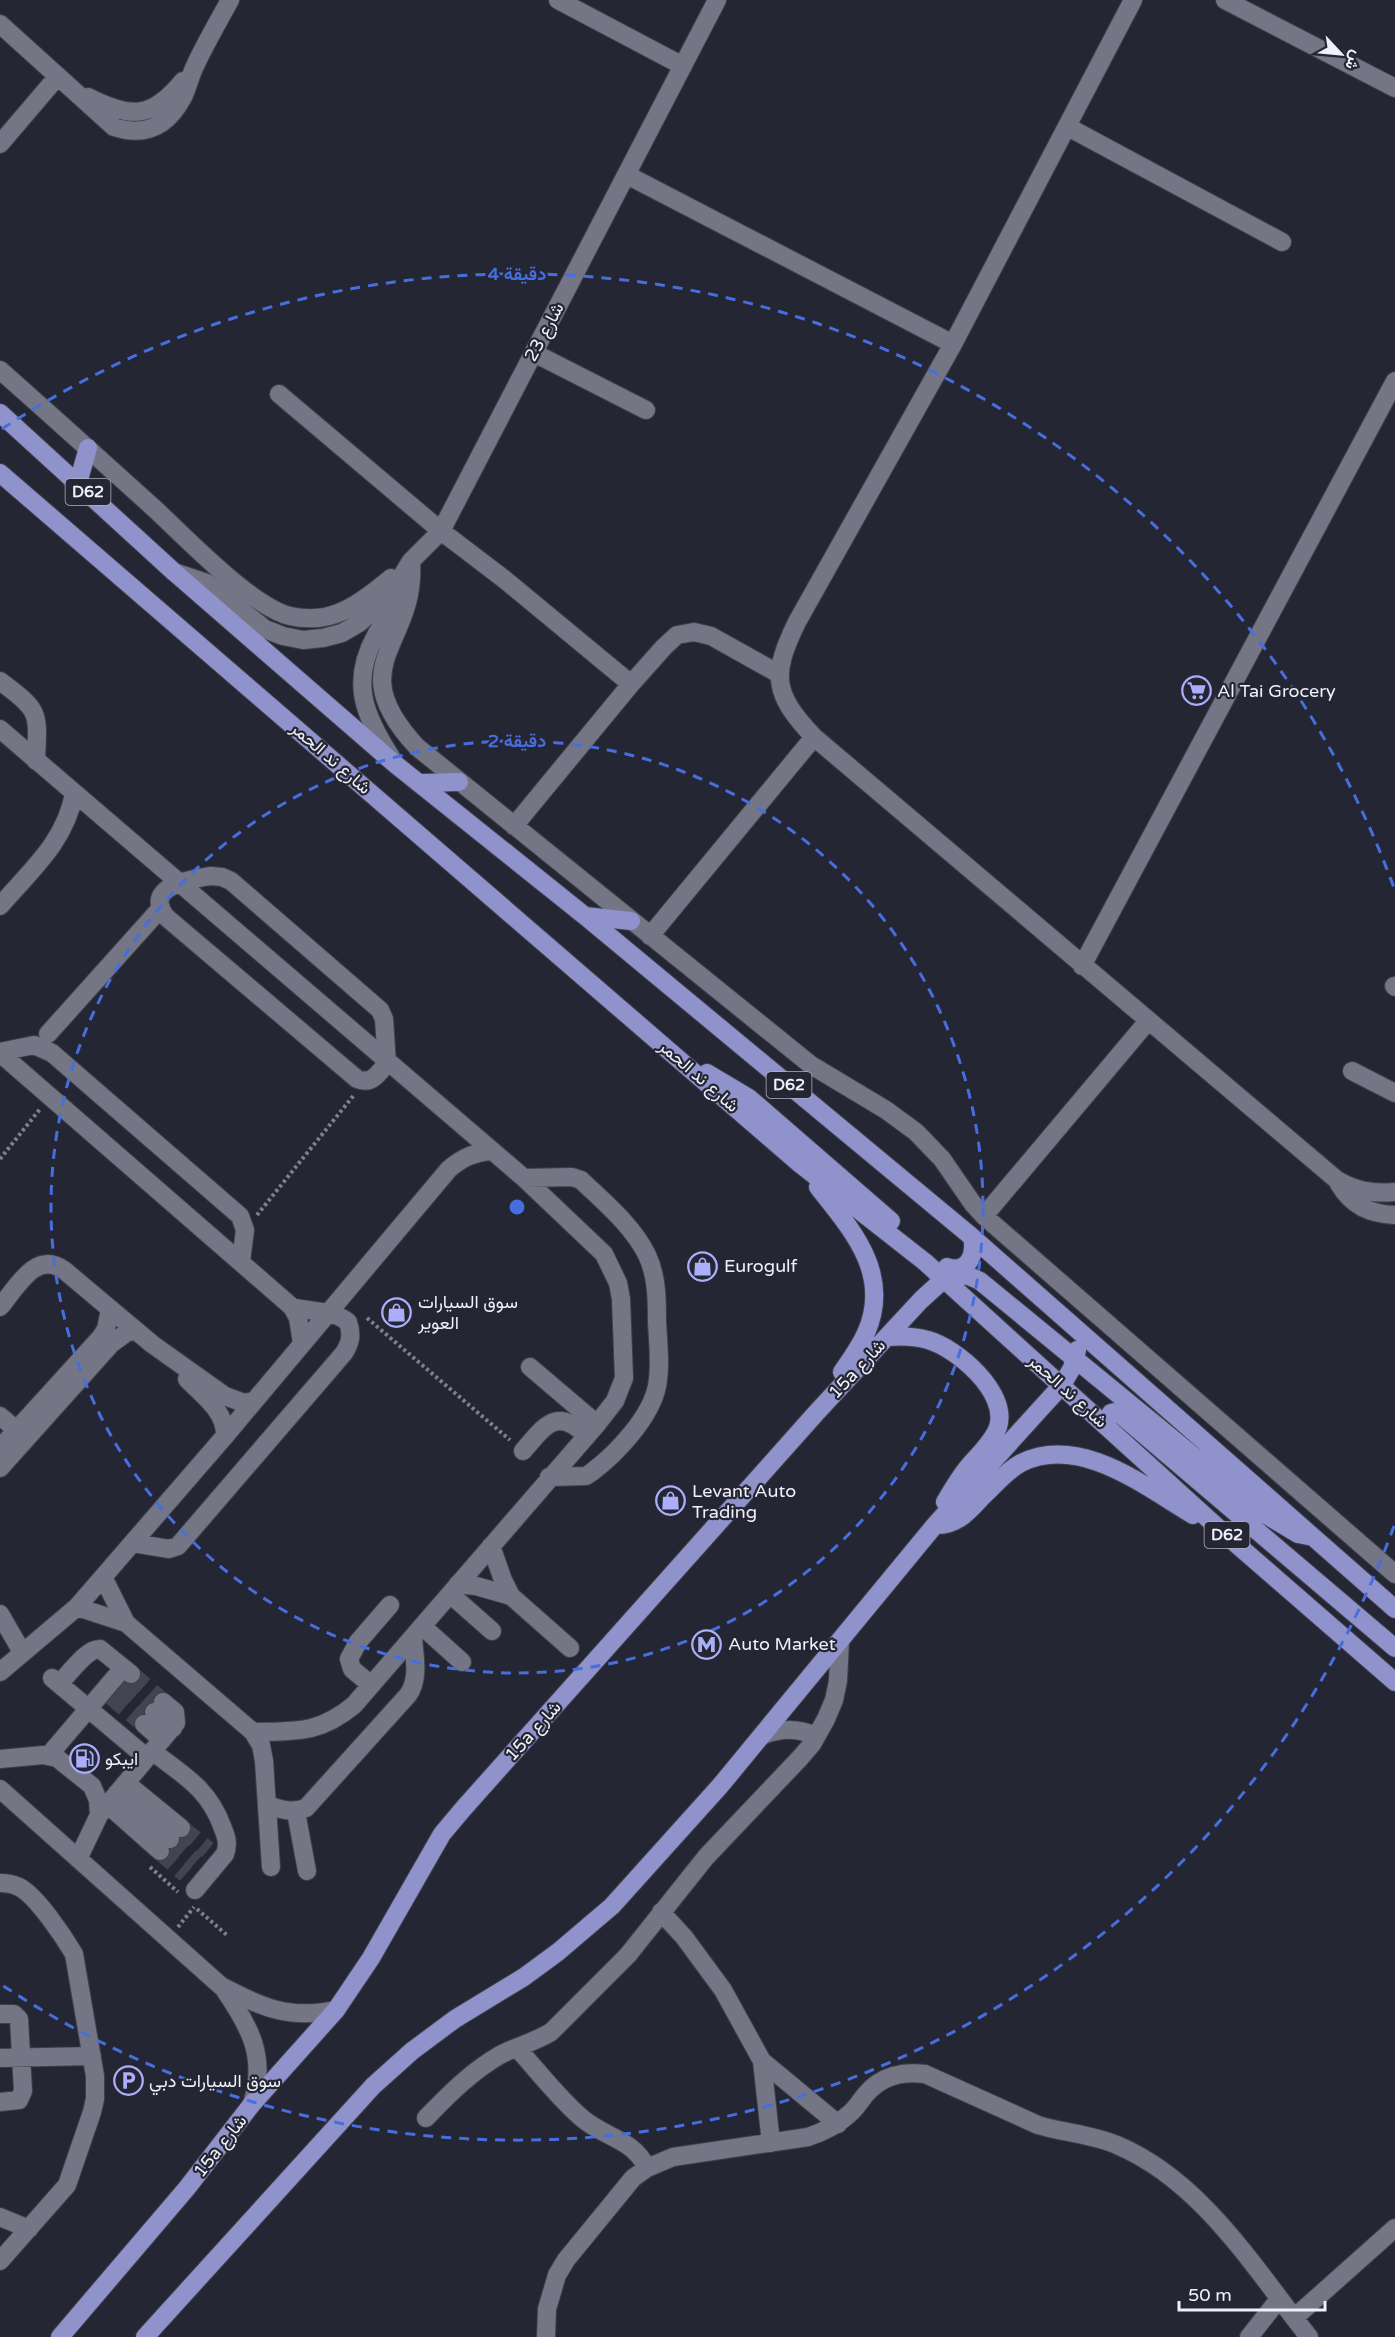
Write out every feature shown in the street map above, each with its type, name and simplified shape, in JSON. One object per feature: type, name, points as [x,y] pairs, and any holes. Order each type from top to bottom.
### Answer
[{"type":"main road","name":"شارع ند الحمر","points":[[0,413],[174,572],[395,764],[585,916],[972,1237],[1395,1609]]},
{"type":"main road","points":[[78,483],[88,448]]},
{"type":"main road","name":"شارع ند الحمر","points":[[0,473],[800,1164],[944,1279],[1226,1535],[1395,1682]]},
{"type":"main road","points":[[421,783],[459,782]]},
{"type":"main road","points":[[585,916],[631,921]]},
{"type":"main road","points":[[689,1066],[720,1080],[748,1098],[943,1266],[958,1269],[970,1261],[974,1254],[972,1237]]},
{"type":"main road","points":[[800,1164],[859,1242],[871,1271],[873,1286],[873,1310],[867,1332],[817,1412]]},
{"type":"main road","points":[[944,1279],[955,1275],[969,1276],[980,1281],[1263,1513],[1298,1534],[1312,1537]]},
{"type":"main road","name":"15a شارع","points":[[60,2337],[187,2188],[252,2104],[336,2010],[371,1958],[442,1834],[817,1412],[886,1337],[944,1279]]},
{"type":"main road","points":[[145,2337],[373,2086],[412,2051],[455,2019],[524,1977],[584,1931],[612,1906],[720,1786],[934,1525],[1062,1385],[1075,1359],[1077,1329]]},
{"type":"main road","points":[[886,1337],[921,1338],[949,1350],[977,1373],[999,1405],[1000,1421],[994,1436],[957,1482],[934,1525]]},
{"type":"main road","points":[[1105,1424],[1111,1413],[1122,1416],[1395,1648]]},
{"type":"main road","points":[[934,1525],[946,1526],[964,1516],[1006,1473],[1020,1464],[1049,1455],[1065,1455],[1101,1463],[1121,1472],[1226,1535]]},
{"type":"street","points":[[0,24],[75,90],[120,111],[139,112],[157,106],[171,95],[194,68],[230,0]]},
{"type":"street","points":[[558,0],[683,66]]},
{"type":"street","name":"شارع 23","points":[[174,572],[207,583],[265,629],[303,640],[332,636],[359,623],[397,584],[411,561],[441,531],[717,0]]},
{"type":"street","points":[[1133,0],[953,344],[797,622],[783,651],[779,674],[783,693],[792,713],[814,737],[1337,1180],[1354,1189],[1374,1193],[1395,1192]]},
{"type":"street","points":[[1225,0],[1395,88]]},
{"type":"street","points":[[0,144],[58,76]]},
{"type":"street","points":[[1068,127],[1282,242]]},
{"type":"street","points":[[627,175],[953,344]]},
{"type":"street","points":[[534,352],[646,410]]},
{"type":"street","points":[[0,370],[230,577],[272,610],[290,616],[316,618],[347,610],[364,600],[411,561]]},
{"type":"street","points":[[1082,966],[1395,381]]},
{"type":"street","points":[[279,394],[441,531],[504,579],[631,684]]},
{"type":"street","points":[[411,561],[412,579],[405,614],[383,661],[383,696],[391,715],[417,747],[824,1075],[886,1110],[916,1132],[942,1159],[984,1216],[1395,1574]]},
{"type":"street","name":"شارع 23","points":[[395,764],[368,717],[362,697],[361,676],[367,654],[398,600],[411,561]]},
{"type":"street","points":[[514,826],[631,684],[677,635],[694,632],[711,636],[779,674]]},
{"type":"street","points":[[0,681],[33,708],[37,718],[36,761]]},
{"type":"street","points":[[0,729],[524,1178],[604,1254],[618,1283],[621,1299],[624,1378],[615,1401],[592,1430],[354,1705],[337,1719],[317,1727],[296,1731],[253,1732]]},
{"type":"street","points":[[650,936],[814,737]]},
{"type":"street","points":[[0,906],[55,843],[64,828],[74,794]]},
{"type":"street","points":[[48,1034],[161,908],[164,892],[177,883],[211,876],[222,877],[240,887],[380,1010],[384,1019],[387,1062],[375,1078],[366,1081],[357,1079],[166,917],[161,908]]},
{"type":"street","points":[[984,1216],[1148,1021]]},
{"type":"street","points":[[0,1052],[34,1045],[52,1053],[229,1206],[240,1216],[246,1230],[241,1261]]},
{"type":"street","points":[[0,1052],[292,1307],[298,1318],[302,1342]]},
{"type":"street","points":[[1352,1071],[1395,1093]]},
{"type":"street","points":[[0,1671],[77,1607],[225,1436],[448,1169],[460,1159],[474,1153],[490,1151]]},
{"type":"street","points":[[524,1178],[572,1177],[581,1180],[637,1238],[650,1265],[657,1294],[657,1386],[646,1414],[633,1431],[586,1476],[549,1477]]},
{"type":"street","points":[[1337,1180],[1347,1196],[1361,1208],[1379,1214],[1395,1215]]},
{"type":"street","points":[[0,1307],[37,1265],[51,1262],[64,1270],[152,1344],[225,1396],[234,1401],[254,1401]]},
{"type":"street","points":[[133,1543],[169,1549],[178,1546],[344,1353],[350,1344],[351,1332],[348,1322],[328,1312],[292,1307]]},
{"type":"street","points":[[0,1468],[21,1434],[106,1329],[111,1309]]},
{"type":"street","points":[[0,1448],[21,1434],[111,1344],[135,1330]]},
{"type":"street","points":[[152,1344],[222,1416],[226,1425],[225,1436]]},
{"type":"street","points":[[530,1367],[592,1430]]},
{"type":"street","points":[[0,1416],[21,1434]]},
{"type":"street","points":[[523,1452],[549,1423],[559,1420],[592,1430]]},
{"type":"street","points":[[491,1546],[511,1596],[570,1648]]},
{"type":"street","points":[[103,1577],[126,1623]]},
{"type":"street","points":[[454,1589],[476,1586],[511,1596]]},
{"type":"street","points":[[454,1589],[492,1631]]},
{"type":"street","points":[[371,1685],[352,1669],[349,1659],[358,1642],[390,1605]]},
{"type":"street","points":[[77,1607],[126,1623],[253,1732],[261,1745],[264,1761],[271,1867]]},
{"type":"street","points":[[0,1614],[22,1652]]},
{"type":"street","points":[[418,1631],[462,1662]]},
{"type":"street","points":[[267,1805],[296,1812],[306,1808],[412,1689],[418,1631]]},
{"type":"street","points":[[426,2118],[467,2078],[502,2054],[551,2032],[628,1954],[706,1857],[800,1758],[816,1736],[830,1709],[838,1681],[840,1641]]},
{"type":"street","points":[[49,1755],[88,1708],[117,1682],[100,1649],[96,1648],[88,1653],[56,1681],[88,1708],[159,1744],[212,1802],[227,1841],[225,1854],[201,1875]]},
{"type":"street","points":[[78,1859],[112,1799],[159,1744],[177,1717],[175,1712],[154,1713],[159,1744]]},
{"type":"street","points":[[763,1735],[787,1729],[800,1730],[816,1736]]},
{"type":"street","points":[[0,1759],[49,1755],[57,1758],[92,1786],[98,1800],[112,1799],[170,1839],[112,1799]]},
{"type":"street","points":[[0,1789],[221,1986],[243,2017],[253,2038],[258,2062],[258,2085],[252,2104]]},
{"type":"street","points":[[296,1812],[308,1871]]},
{"type":"street","points":[[0,1883],[20,1887],[29,1894],[66,1939],[74,1954],[92,2056],[95,2098],[73,2174],[60,2195],[0,2261]]},
{"type":"street","points":[[661,1912],[684,1937],[723,1990],[762,2061],[838,2124]]},
{"type":"street","points":[[221,1986],[274,2010],[294,2014],[315,2014],[336,2010]]},
{"type":"street","points":[[0,2014],[14,2014],[19,2019],[22,2096],[15,2102],[0,2102]]},
{"type":"street","points":[[517,2048],[581,2118],[603,2133],[628,2144],[637,2151],[647,2168]]},
{"type":"street","points":[[0,2058],[92,2056]]},
{"type":"street","points":[[762,2061],[771,2143]]},
{"type":"street","points":[[546,2337],[547,2309],[551,2292],[566,2260],[621,2190],[647,2168],[674,2157],[808,2138],[838,2124],[851,2114],[875,2085],[894,2075],[915,2073],[925,2074],[1038,2125],[1116,2144],[1144,2159],[1195,2199],[1217,2221],[1309,2337]]},
{"type":"street","points":[[0,2217],[29,2229]]},
{"type":"street","points":[[1294,2318],[1395,2228]]},
{"type":"street","points":[[1249,2337],[1279,2299]]},
{"type":"path","points":[[246,1230],[366,1081]]},
{"type":"path","points":[[0,1159],[50,1096]]},
{"type":"path","points":[[341,1296],[523,1452]]},
{"type":"path","points":[[150,1867],[201,1875]]},
{"type":"path","points":[[201,1875],[228,1936]]},
{"type":"path","points":[[168,1938],[201,1875]]},
{"type":"tunnel","points":[[131,1674],[163,1702]]},
{"type":"tunnel","points":[[121,1685],[154,1712]]},
{"type":"tunnel","points":[[111,1696],[144,1724]]},
{"type":"tunnel","points":[[181,1828],[208,1850]]},
{"type":"tunnel","points":[[170,1839],[196,1862]]},
{"type":"tunnel","points":[[160,1851],[186,1874]]},
{"type":"place","name":"Al Tai Grocery","points":[[1196,691]]},
{"type":"place","name":"Eurogulf","points":[[703,1266]]},
{"type":"place","name":"سوق السيارات العوير","points":[[397,1312]]},
{"type":"place","name":"Levant Auto Trading","points":[[671,1501]]},
{"type":"place","name":"Auto Market","points":[[707,1644]]},
{"type":"place","name":"ايبكو","points":[[84,1759]]},
{"type":"place","name":"سوق السيارات دبي","points":[[128,2081]]}]
